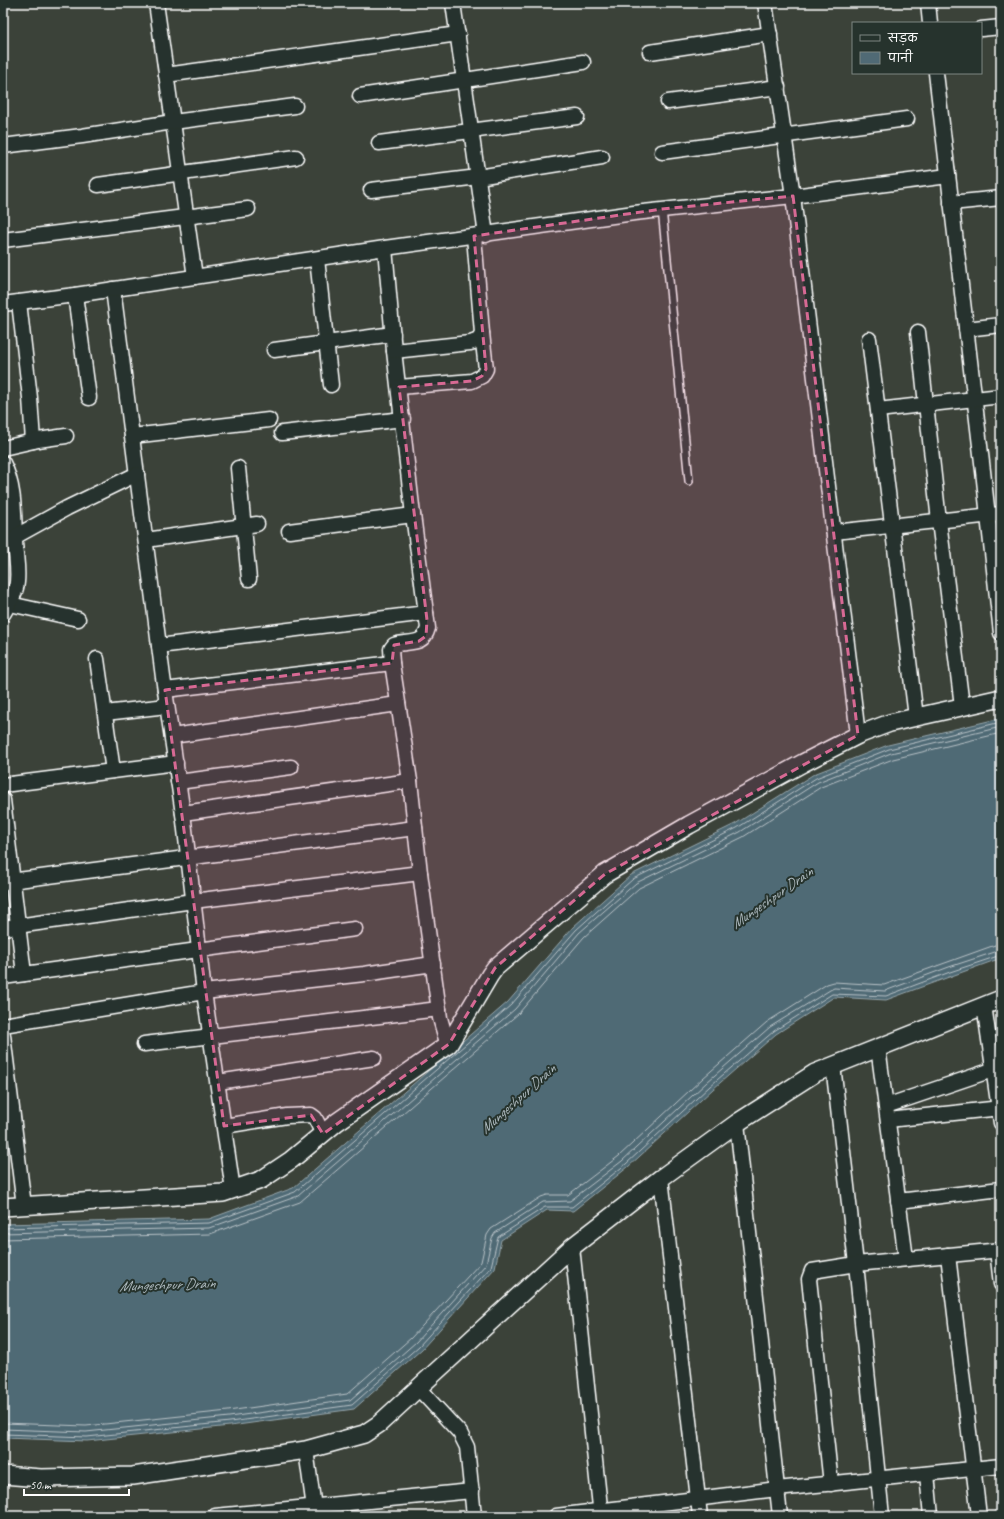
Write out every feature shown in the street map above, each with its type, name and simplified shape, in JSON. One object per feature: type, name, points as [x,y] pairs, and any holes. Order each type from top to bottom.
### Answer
[{"type":"street","points":[[156,3],[195,277]]},
{"type":"street","points":[[399,387],[472,381],[482,376],[486,369],[482,333],[478,177],[453,3]]},
{"type":"street","points":[[765,3],[793,196],[858,735]]},
{"type":"street","points":[[928,3],[930,22]]},
{"type":"street","points":[[982,29],[1001,28]]},
{"type":"street","points":[[166,75],[458,34]]},
{"type":"street","points":[[650,52],[770,34]]},
{"type":"street","points":[[360,96],[583,62]]},
{"type":"street","points":[[936,74],[975,399],[995,515],[1001,634]]},
{"type":"street","points":[[668,102],[778,87]]},
{"type":"street","points":[[3,146],[295,106]]},
{"type":"street","points":[[379,143],[577,117]]},
{"type":"street","points":[[662,152],[907,119]]},
{"type":"street","points":[[98,185],[296,157]]},
{"type":"street","points":[[371,190],[478,177],[602,157]]},
{"type":"street","points":[[3,304],[75,295],[113,288],[386,248],[662,209],[793,196],[948,176]]},
{"type":"street","points":[[952,203],[1001,198]]},
{"type":"street","points":[[3,240],[187,218],[248,209]]},
{"type":"street","points":[[386,248],[394,351],[428,628],[426,636],[419,641],[394,645],[391,649],[392,664],[410,781],[420,874],[439,1009],[448,1046]]},
{"type":"street","points":[[317,259],[331,385]]},
{"type":"street","points":[[113,288],[159,646],[183,813],[198,950],[234,1190]]},
{"type":"street","points":[[75,295],[89,398]]},
{"type":"street","points":[[19,302],[30,398],[33,441]]},
{"type":"street","points":[[966,329],[1001,325]]},
{"type":"street","points":[[918,332],[939,521],[962,706]]},
{"type":"street","points":[[394,351],[470,343],[481,338],[482,333]]},
{"type":"street","points":[[274,350],[393,334]]},
{"type":"street","points":[[869,339],[916,717]]},
{"type":"street","points":[[878,410],[1001,396]]},
{"type":"street","points":[[282,433],[403,419]]},
{"type":"street","points":[[132,436],[269,420]]},
{"type":"street","points":[[3,448],[33,441],[66,436]]},
{"type":"street","points":[[3,463],[6,468],[14,500],[17,574],[16,587],[6,609],[78,619]]},
{"type":"street","points":[[238,468],[250,525],[249,579]]},
{"type":"street","points":[[15,539],[18,535],[67,508],[137,474]]},
{"type":"street","points":[[288,531],[413,515]]},
{"type":"street","points":[[834,532],[995,515]]},
{"type":"street","points":[[146,540],[250,525]]},
{"type":"street","points":[[159,646],[426,613]]},
{"type":"street","points":[[97,659],[113,771]]},
{"type":"street","points":[[165,690],[392,664]]},
{"type":"street","points":[[3,1207],[216,1194],[234,1190],[256,1182],[291,1160],[337,1122],[448,1046],[495,968],[605,874],[769,781],[858,735],[890,723],[1001,698]]},
{"type":"street","points":[[172,736],[398,704]]},
{"type":"street","points":[[105,713],[167,706]]},
{"type":"street","points":[[3,785],[176,763]]},
{"type":"street","points":[[178,782],[292,767]]},
{"type":"street","points":[[183,813],[410,781]]},
{"type":"street","points":[[3,800],[8,881],[17,926],[24,974]]},
{"type":"street","points":[[8,881],[188,859],[415,828]]},
{"type":"street","points":[[3,928],[193,901],[420,874]]},
{"type":"street","points":[[3,977],[355,930]]},
{"type":"street","points":[[3,1025],[204,992],[364,974],[433,964]]},
{"type":"street","points":[[3,1475],[36,1478],[119,1478],[306,1450],[333,1443],[371,1430],[419,1389],[572,1247],[661,1178],[737,1123],[815,1073],[1001,999]]},
{"type":"street","points":[[984,1005],[998,1068],[1001,1123]]},
{"type":"street","points":[[144,1044],[439,1009]]},
{"type":"street","points":[[3,1035],[24,1206]]},
{"type":"street","points":[[878,1047],[906,1259]]},
{"type":"street","points":[[218,1082],[374,1058]]},
{"type":"street","points":[[833,1065],[856,1264],[882,1516]]},
{"type":"street","points":[[886,1106],[998,1068]]},
{"type":"street","points":[[888,1120],[1000,1108]]},
{"type":"street","points":[[224,1126],[287,1116],[311,1115],[315,1118],[323,1134]]},
{"type":"street","points":[[737,1123],[780,1516]]},
{"type":"street","points":[[661,1178],[700,1516]]},
{"type":"street","points":[[898,1201],[1001,1189]]},
{"type":"street","points":[[572,1247],[600,1513]]},
{"type":"street","points":[[831,1484],[809,1279],[812,1271],[856,1264],[999,1250],[1001,1284]]},
{"type":"street","points":[[948,1255],[974,1468],[978,1516]]},
{"type":"street","points":[[419,1389],[464,1439],[467,1446],[474,1516]]},
{"type":"street","points":[[306,1450],[314,1512]]},
{"type":"street","points":[[556,1516],[600,1513],[698,1499],[1001,1466]]},
{"type":"street","points":[[927,1474],[931,1516]]},
{"type":"street","points":[[215,1516],[314,1512],[472,1491]]},
{"type":"lane","points":[[662,209],[689,481]]},
{"type":"highlighted area","points":[[793,196],[858,735],[605,874],[495,968],[449,1044],[323,1134],[311,1115],[224,1126],[165,690],[392,663],[394,645],[419,641],[426,636],[427,620],[399,387],[472,381],[482,376],[486,369],[474,236],[662,209]]},
{"type":"water","name":"Mungeshpur Drain","points":[[1001,718],[1001,958],[886,1000],[834,997],[776,1034],[713,1089],[628,1167],[573,1211],[547,1210],[501,1240],[495,1268],[422,1349],[354,1409],[230,1426],[87,1441],[3,1438],[3,1224],[209,1219],[293,1188],[508,1002],[573,927],[631,875],[735,824],[814,774],[888,745]]}]
